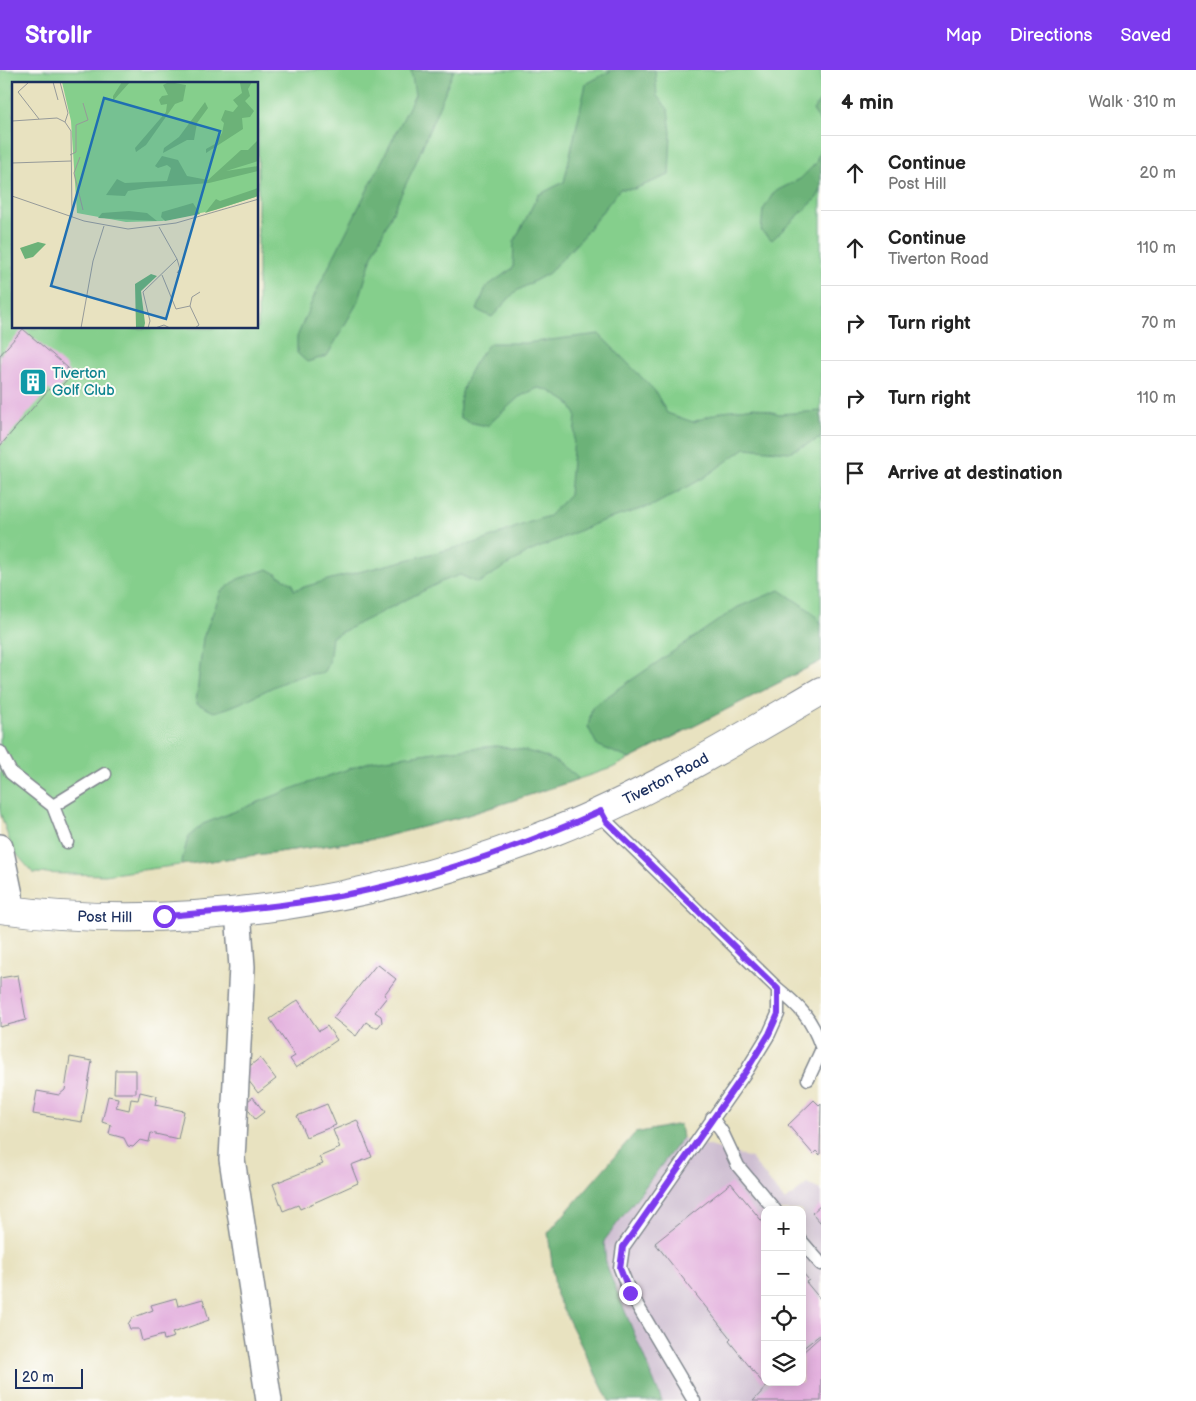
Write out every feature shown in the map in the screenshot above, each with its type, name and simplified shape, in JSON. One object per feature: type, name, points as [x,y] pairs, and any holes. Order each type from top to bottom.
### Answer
[{"type":"street","name":"Tiverton Road","points":[[238,911],[338,896],[401,882],[503,851],[601,811],[703,758],[821,691]]},
{"type":"street","points":[[0,847],[10,895],[5,910]]},
{"type":"street","name":"Post Hill","points":[[5,910],[97,917],[164,916],[238,911]]},
{"type":"street","points":[[238,911],[242,967],[232,1159],[269,1401]]},
{"type":"lane","points":[[0,752],[11,773],[53,806],[67,842]]},
{"type":"lane","points":[[53,806],[105,774]]},
{"type":"lane","points":[[601,811],[607,822],[778,989],[800,1006],[816,1032],[821,1046]]},
{"type":"lane","points":[[694,1401],[630,1293],[620,1268],[623,1247],[747,1070],[769,1034],[778,1014],[778,989]]},
{"type":"lane","points":[[808,1079],[821,1051]]},
{"type":"lane","points":[[712,1118],[722,1132],[738,1166],[772,1206]]},
{"type":"lane","points":[[806,1247],[821,1264]]},
{"type":"shaded area","points":[[682,1138],[751,1158],[785,1201],[807,1184],[821,1190],[821,1401],[662,1401],[606,1265],[604,1241]]},
{"type":"green space","name":"Tiverton Golf Club","points":[[0,70],[821,70],[821,661],[612,768],[465,816],[375,839],[105,875],[33,873],[12,849],[0,812]]},
{"type":"green space","points":[[411,70],[454,70],[414,167],[372,256],[359,300],[327,356],[307,362],[297,353],[297,337],[315,294],[415,95]]},
{"type":"green space","points":[[612,70],[655,70],[657,96],[668,109],[671,133],[669,175],[634,189],[620,189],[580,240],[549,273],[515,292],[492,317],[477,310],[486,287],[513,268],[514,242],[538,195],[564,182],[586,84]]},
{"type":"green space","points":[[821,99],[821,124],[813,110]]},
{"type":"green space","points":[[821,145],[821,190],[816,199],[772,240],[761,231],[763,210],[774,192],[800,179],[816,163]]},
{"type":"green space","points":[[599,334],[655,391],[667,413],[693,422],[723,411],[755,407],[779,414],[821,411],[821,438],[789,452],[745,448],[702,479],[654,505],[602,521],[529,552],[478,583],[460,575],[443,581],[332,637],[329,662],[323,673],[294,678],[228,708],[214,712],[196,703],[203,638],[221,592],[238,579],[268,569],[293,584],[294,590],[482,541],[549,516],[569,495],[576,415],[569,403],[548,390],[538,388],[519,397],[487,426],[468,422],[460,417],[461,397],[472,368],[490,343],[526,343]]},
{"type":"green space","points":[[780,590],[812,612],[821,623],[821,661],[630,759],[597,745],[588,727],[592,707],[738,607]]},
{"type":"green space","points":[[496,746],[540,755],[560,764],[579,779],[465,816],[375,839],[181,865],[188,837],[203,824],[299,786],[372,761],[442,751]]},
{"type":"green space","points":[[680,1124],[682,1138],[604,1241],[606,1265],[662,1401],[609,1401],[556,1295],[548,1233],[635,1133]]},
{"type":"building","name":"Tiverton Golf Club","points":[[23,329],[68,368],[66,369],[72,374],[54,394],[49,389],[0,446],[0,355]]},
{"type":"building","points":[[377,964],[396,979],[384,995],[387,997],[375,1012],[381,1016],[382,1022],[378,1027],[373,1027],[366,1022],[356,1036],[333,1018]]},
{"type":"building","points":[[18,975],[26,1020],[0,1027],[0,978]]},
{"type":"building","points":[[298,1000],[319,1031],[327,1026],[337,1040],[296,1068],[290,1059],[295,1056],[270,1019]]},
{"type":"building","points":[[70,1057],[92,1061],[82,1122],[33,1114],[37,1091],[59,1095],[65,1090]]},
{"type":"building","points":[[260,1058],[276,1079],[258,1093],[242,1072]]},
{"type":"building","points":[[115,1070],[136,1070],[136,1093],[114,1093]]},
{"type":"building","points":[[140,1092],[157,1096],[155,1105],[184,1111],[178,1139],[151,1133],[149,1142],[140,1140],[133,1147],[128,1146],[124,1138],[109,1134],[111,1125],[102,1122],[108,1096],[118,1098],[116,1107],[129,1110],[131,1099],[138,1100]]},
{"type":"building","points":[[253,1097],[264,1112],[255,1119],[244,1104]]},
{"type":"building","points":[[814,1100],[819,1105],[821,1103],[820,1155],[816,1151],[813,1154],[788,1125]]},
{"type":"building","points":[[327,1104],[336,1125],[306,1137],[297,1116]]},
{"type":"building","points":[[357,1120],[372,1157],[351,1165],[358,1183],[300,1209],[298,1205],[283,1211],[273,1184],[323,1164],[319,1157],[340,1148],[333,1130]]},
{"type":"building","points":[[731,1183],[761,1220],[761,1381],[729,1341],[731,1339],[655,1243]]},
{"type":"building","points":[[821,1205],[821,1223],[812,1213]]},
{"type":"building","points":[[806,1282],[821,1300],[821,1334],[806,1346]]},
{"type":"building","points":[[176,1298],[178,1306],[203,1299],[209,1320],[172,1333],[174,1337],[164,1340],[163,1335],[142,1341],[139,1329],[130,1329],[128,1324],[132,1318],[153,1310],[151,1305]]},
{"type":"building","points":[[821,1336],[821,1401],[753,1401],[767,1386],[806,1386],[806,1349]]},
{"type":"place","name":"Tiverton Golf Club","points":[[33,382]]},
{"type":"route","points":[[164,916],[238,911],[290,904],[401,882],[503,851],[556,831],[601,811],[607,822],[778,989],[778,1014],[769,1034],[747,1070],[623,1247],[620,1268],[630,1293]]}]
